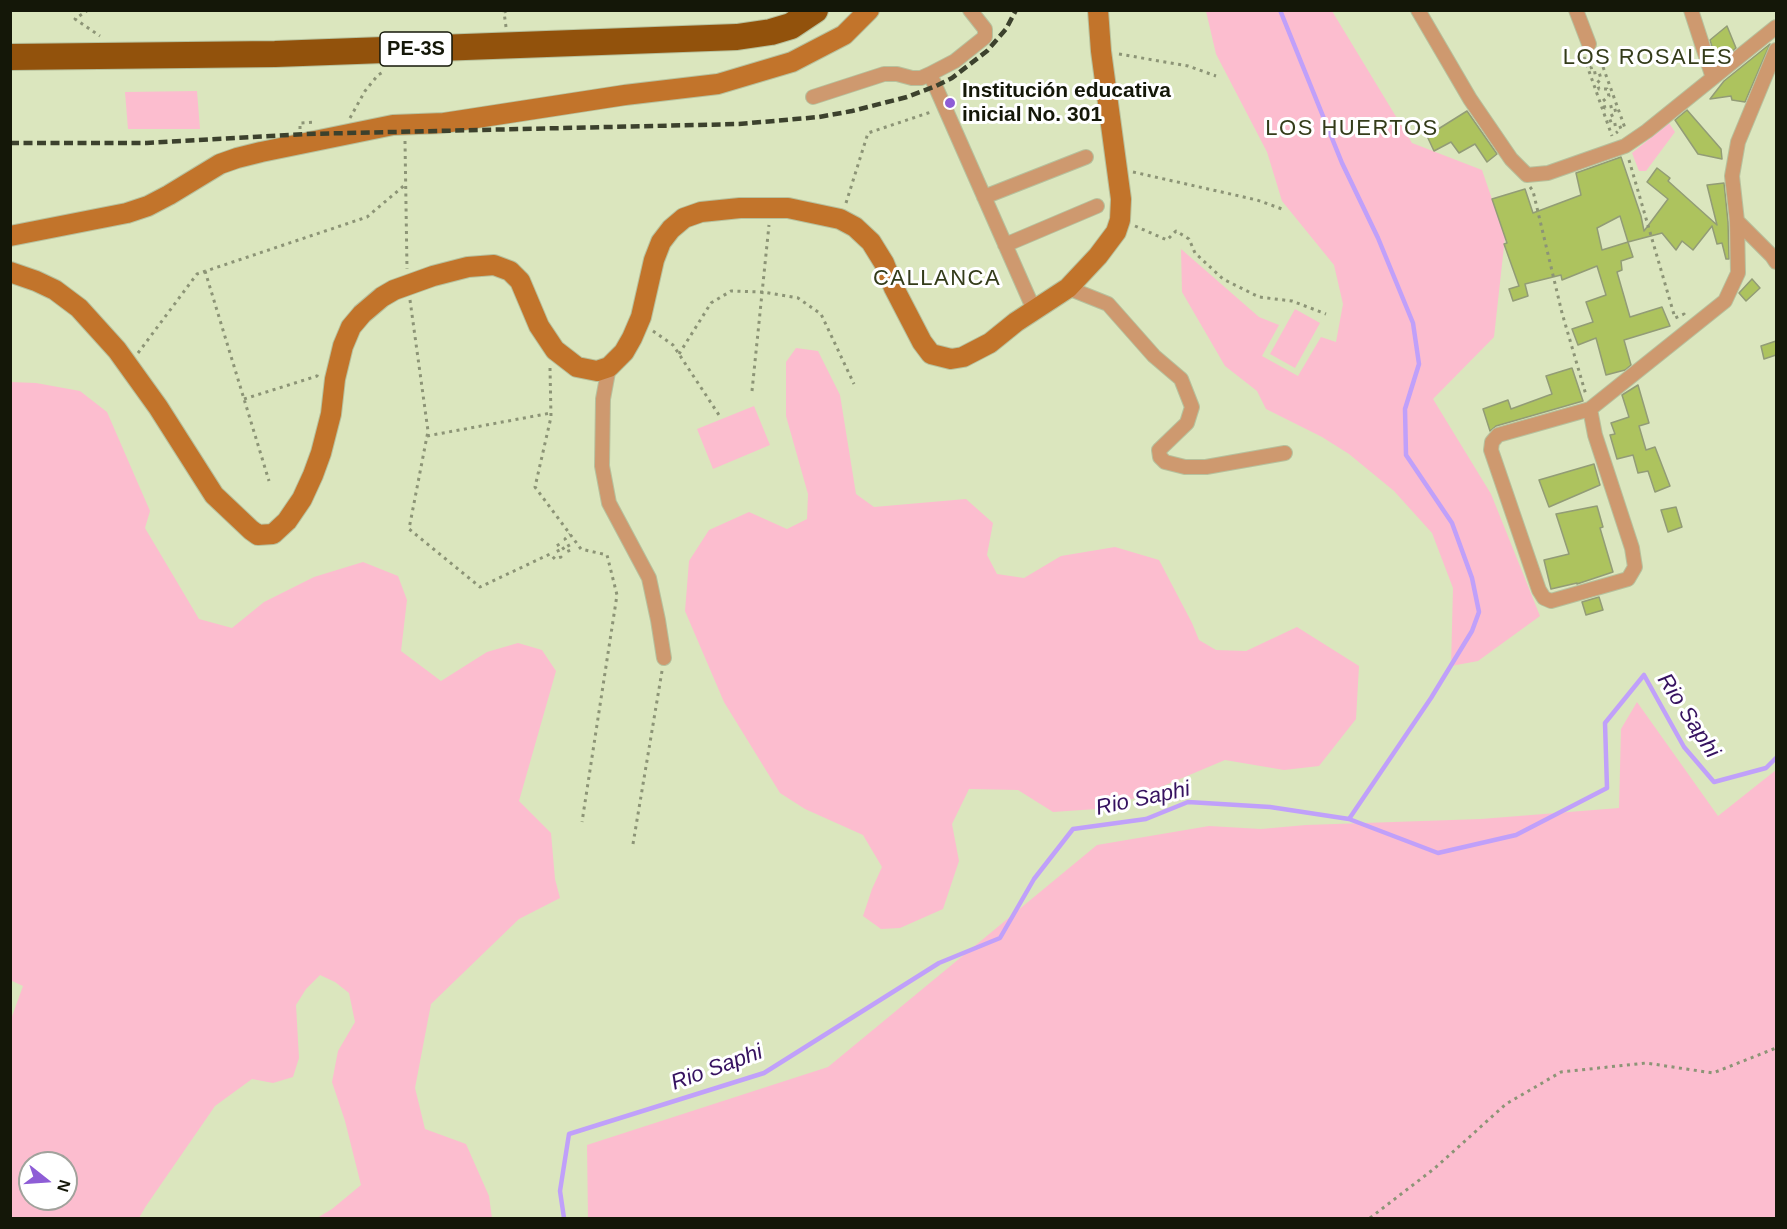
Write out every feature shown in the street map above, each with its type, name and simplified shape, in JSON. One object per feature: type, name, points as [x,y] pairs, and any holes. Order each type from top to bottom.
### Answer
[{"type":"highway","name":"PE-3S","points":[[10,57],[275,54],[736,37],[771,32],[791,26],[815,10]]},
{"type":"main road","points":[[10,236],[128,213],[148,206],[212,168],[237,158],[301,144],[393,125],[444,123],[625,95],[718,84],[792,62],[844,35],[869,10]]},
{"type":"main road","points":[[10,272],[55,290],[79,308],[117,350],[158,407],[214,495],[258,535],[273,534],[287,521],[302,499],[313,475],[331,414],[335,379],[343,346],[351,327],[382,297],[394,290],[433,276],[468,267],[494,265],[516,275],[539,326],[550,342],[564,358],[577,367],[597,371],[609,367],[624,352],[639,322],[654,260],[661,242],[670,229],[684,219],[701,212],[740,208],[788,208],[840,219],[855,227],[871,242],[884,262],[894,288],[922,342],[931,354],[951,359],[963,357],[990,343],[1068,288],[1098,256],[1116,232],[1120,220],[1121,199],[1118,168],[1101,51],[1098,10]]},
{"type":"street","points":[[813,97],[884,74],[921,78],[955,61],[985,37],[985,29],[970,10]]},
{"type":"street","points":[[1418,10],[1470,99],[1511,159],[1527,175],[1548,173],[1624,146],[1647,131],[1776,27]]},
{"type":"street","points":[[1576,10],[1589,44]]},
{"type":"street","points":[[1691,10],[1713,78]]},
{"type":"street","points":[[1590,409],[1595,435],[1632,548],[1635,567],[1628,579],[1551,601],[1544,598],[1539,590],[1491,450],[1492,442],[1498,435],[1590,409],[1725,301],[1738,273],[1737,221],[1732,176],[1738,142],[1776,50]]},
{"type":"street","points":[[930,74],[1034,310]]},
{"type":"street","points":[[1762,86],[1768,87],[1776,80]]},
{"type":"street","points":[[984,197],[1086,157]]},
{"type":"street","points":[[1005,245],[1097,207]]},
{"type":"street","points":[[1737,221],[1772,255],[1776,262]]},
{"type":"street","points":[[1068,288],[1108,304],[1154,356],[1181,379],[1192,407],[1187,423],[1159,450],[1160,457],[1165,462],[1185,467],[1206,467],[1285,453]]},
{"type":"street","points":[[609,367],[603,399],[602,466],[609,503],[649,578],[664,658]]},
{"type":"path","points":[[88,10],[75,19],[106,41],[108,56]]},
{"type":"path","points":[[1589,44],[1587,56],[1595,54],[1597,61],[1591,66],[1593,73],[1599,72],[1601,79],[1597,83],[1599,89],[1607,89],[1609,96],[1603,101],[1605,108],[1614,106],[1616,113],[1609,117],[1612,125],[1619,124],[1621,129],[1616,133],[1618,138],[1622,137],[1624,146]]},
{"type":"path","points":[[1589,44],[1596,46],[1675,318],[1684,314],[1688,332]]},
{"type":"path","points":[[1589,44],[1582,52],[1624,146]]},
{"type":"path","points":[[1101,51],[1188,66],[1216,76]]},
{"type":"path","points":[[346,121],[378,75],[392,69]]},
{"type":"path","points":[[840,219],[868,133],[945,108]]},
{"type":"path","points":[[301,144],[300,123],[321,122]]},
{"type":"path","points":[[405,136],[408,286],[428,431],[409,529],[480,587],[550,554],[555,559],[561,556],[556,546],[560,544],[566,552],[571,550],[565,539],[570,534]]},
{"type":"path","points":[[1118,168],[1257,200],[1282,209]]},
{"type":"path","points":[[1527,175],[1526,183],[1533,191],[1563,313],[1590,409]]},
{"type":"path","points":[[128,367],[196,274],[367,217],[407,183]]},
{"type":"path","points":[[752,391],[771,208]]},
{"type":"path","points":[[1120,220],[1167,240],[1176,231],[1189,239],[1195,253],[1223,279],[1259,297],[1293,301],[1326,314]]},
{"type":"path","points":[[205,271],[269,481]]},
{"type":"path","points":[[679,354],[711,303],[731,291],[764,292],[798,298],[821,314],[854,384]]},
{"type":"path","points":[[639,322],[673,345],[719,415]]},
{"type":"path","points":[[550,342],[551,413],[535,487],[581,549],[607,555],[617,595],[582,822]]},
{"type":"path","points":[[244,399],[316,376],[322,366]]},
{"type":"path","points":[[427,436],[551,413]]},
{"type":"path","points":[[633,844],[664,658]]},
{"type":"path","points":[[1370,1218],[1435,1168],[1506,1104],[1561,1072],[1646,1063],[1713,1073],[1776,1048]]},
{"type":"shaded area","points":[[1206,11],[1332,11],[1412,143],[1482,170],[1505,237],[1494,337],[1433,399],[1491,494],[1540,616],[1478,661],[1451,666],[1453,588],[1432,533],[1394,491],[1349,454],[1322,437],[1266,409],[1257,391],[1225,366],[1182,292],[1181,249],[1259,317],[1279,325],[1262,356],[1298,376],[1321,337],[1336,342],[1343,304],[1334,265],[1282,201],[1267,152],[1216,54]]},
{"type":"shaded area","points":[[197,91],[200,129],[128,129],[125,92]]},
{"type":"shaded area","points":[[1669,123],[1675,132],[1646,171],[1639,171],[1632,153]]},
{"type":"shaded area","points":[[1295,309],[1320,323],[1295,368],[1270,354]]},
{"type":"shaded area","points":[[796,348],[818,351],[840,395],[856,494],[874,507],[966,499],[993,523],[987,555],[997,574],[1024,578],[1061,556],[1115,547],[1159,560],[1199,640],[1216,650],[1246,651],[1297,627],[1359,666],[1356,719],[1319,766],[1284,770],[1225,760],[1111,808],[1053,812],[1018,790],[969,789],[952,824],[959,861],[943,909],[900,928],[881,929],[863,916],[882,867],[863,835],[805,809],[780,793],[724,702],[685,611],[689,561],[709,530],[749,512],[787,529],[807,519],[808,494],[786,416],[786,362]]},
{"type":"shaded area","points":[[10,382],[36,383],[80,391],[107,412],[150,511],[145,528],[199,619],[232,628],[264,602],[314,577],[363,562],[398,576],[407,600],[401,651],[441,681],[487,652],[518,643],[542,650],[556,671],[519,801],[551,833],[555,879],[560,898],[519,919],[431,1004],[415,1088],[425,1129],[466,1144],[489,1196],[492,1218],[317,1218],[332,1209],[361,1185],[345,1121],[332,1082],[338,1051],[355,1022],[349,993],[335,982],[320,975],[306,989],[296,1005],[299,1058],[293,1077],[273,1083],[252,1079],[215,1106],[139,1218],[11,1218],[10,1022],[23,986],[10,980]]},
{"type":"shaded area","points":[[754,406],[770,445],[713,469],[697,429]]},
{"type":"shaded area","points":[[1637,702],[1718,816],[1776,770],[1776,1218],[588,1218],[587,1145],[828,1067],[1097,845],[1209,826],[1261,829],[1306,825],[1481,819],[1619,808],[1621,729]]},
{"type":"building","points":[[1727,26],[1736,48],[1717,63],[1710,40]]},
{"type":"building","points":[[1770,44],[1745,102],[1732,100],[1731,96],[1710,99],[1724,81]]},
{"type":"building","points":[[1687,110],[1721,149],[1722,159],[1698,154],[1675,120]]},
{"type":"building","points":[[1467,111],[1497,154],[1487,162],[1475,144],[1459,153],[1451,142],[1434,151],[1427,136]]},
{"type":"building","points":[[1621,157],[1644,231],[1668,199],[1647,182],[1657,168],[1670,178],[1668,181],[1717,225],[1707,185],[1724,183],[1729,259],[1726,259],[1722,243],[1717,244],[1712,226],[1693,250],[1682,241],[1676,250],[1662,233],[1628,242],[1633,257],[1621,261],[1622,270],[1617,272],[1630,317],[1662,307],[1670,326],[1624,340],[1631,365],[1625,370],[1606,375],[1596,338],[1578,345],[1572,329],[1593,322],[1586,302],[1606,295],[1597,266],[1562,280],[1561,275],[1525,284],[1528,296],[1513,301],[1509,289],[1519,286],[1504,244],[1507,243],[1492,199],[1525,189],[1533,213],[1581,195],[1576,173]],"holes":[[[1620,216],[1628,242],[1602,250],[1597,228]]]},
{"type":"building","points":[[1752,279],[1760,288],[1746,301],[1739,293]]},
{"type":"building","points":[[1776,341],[1776,355],[1764,359],[1761,346]]},
{"type":"building","points":[[1572,368],[1583,401],[1496,426],[1490,431],[1483,409],[1508,400],[1511,409],[1552,394],[1546,376]]},
{"type":"building","points":[[1638,385],[1649,423],[1639,426],[1646,450],[1655,447],[1670,486],[1655,492],[1648,471],[1638,473],[1633,455],[1617,459],[1610,435],[1615,434],[1611,423],[1629,417],[1622,395]]},
{"type":"building","points":[[1594,464],[1600,485],[1549,507],[1539,480]]},
{"type":"building","points":[[1597,506],[1603,527],[1600,528],[1613,572],[1577,584],[1551,589],[1544,560],[1569,554],[1556,514]]},
{"type":"building","points":[[1676,507],[1682,527],[1668,532],[1661,510]]},
{"type":"building","points":[[1599,597],[1603,610],[1586,615],[1582,602]]},
{"type":"waterway","points":[[1280,10],[1342,163],[1378,238],[1413,323],[1419,364],[1405,409],[1406,455],[1452,523],[1472,578],[1479,612],[1472,631],[1431,698],[1349,819]]},
{"type":"waterway","name":"Rio Saphi","points":[[564,1218],[560,1191],[569,1134],[764,1073],[939,963],[1000,938],[1034,879],[1073,829],[1146,819],[1188,802],[1270,807],[1349,819],[1438,853],[1516,835],[1607,788],[1605,723],[1644,675],[1684,747],[1714,782],[1766,768],[1776,758]]},
{"type":"railway","points":[[10,143],[147,143],[305,134],[739,124],[819,117],[907,97],[952,78],[987,51],[1006,29],[1016,10]]},
{"type":"place","name":"Institución educativa inicial No. 301","points":[[950,103]]},
{"type":"district","name":"LOS ROSALES","points":[[1648,58]]},
{"type":"district","name":"LOS HUERTOS","points":[[1352,129]]},
{"type":"district","name":"CALLANCA","points":[[937,279]]}]
